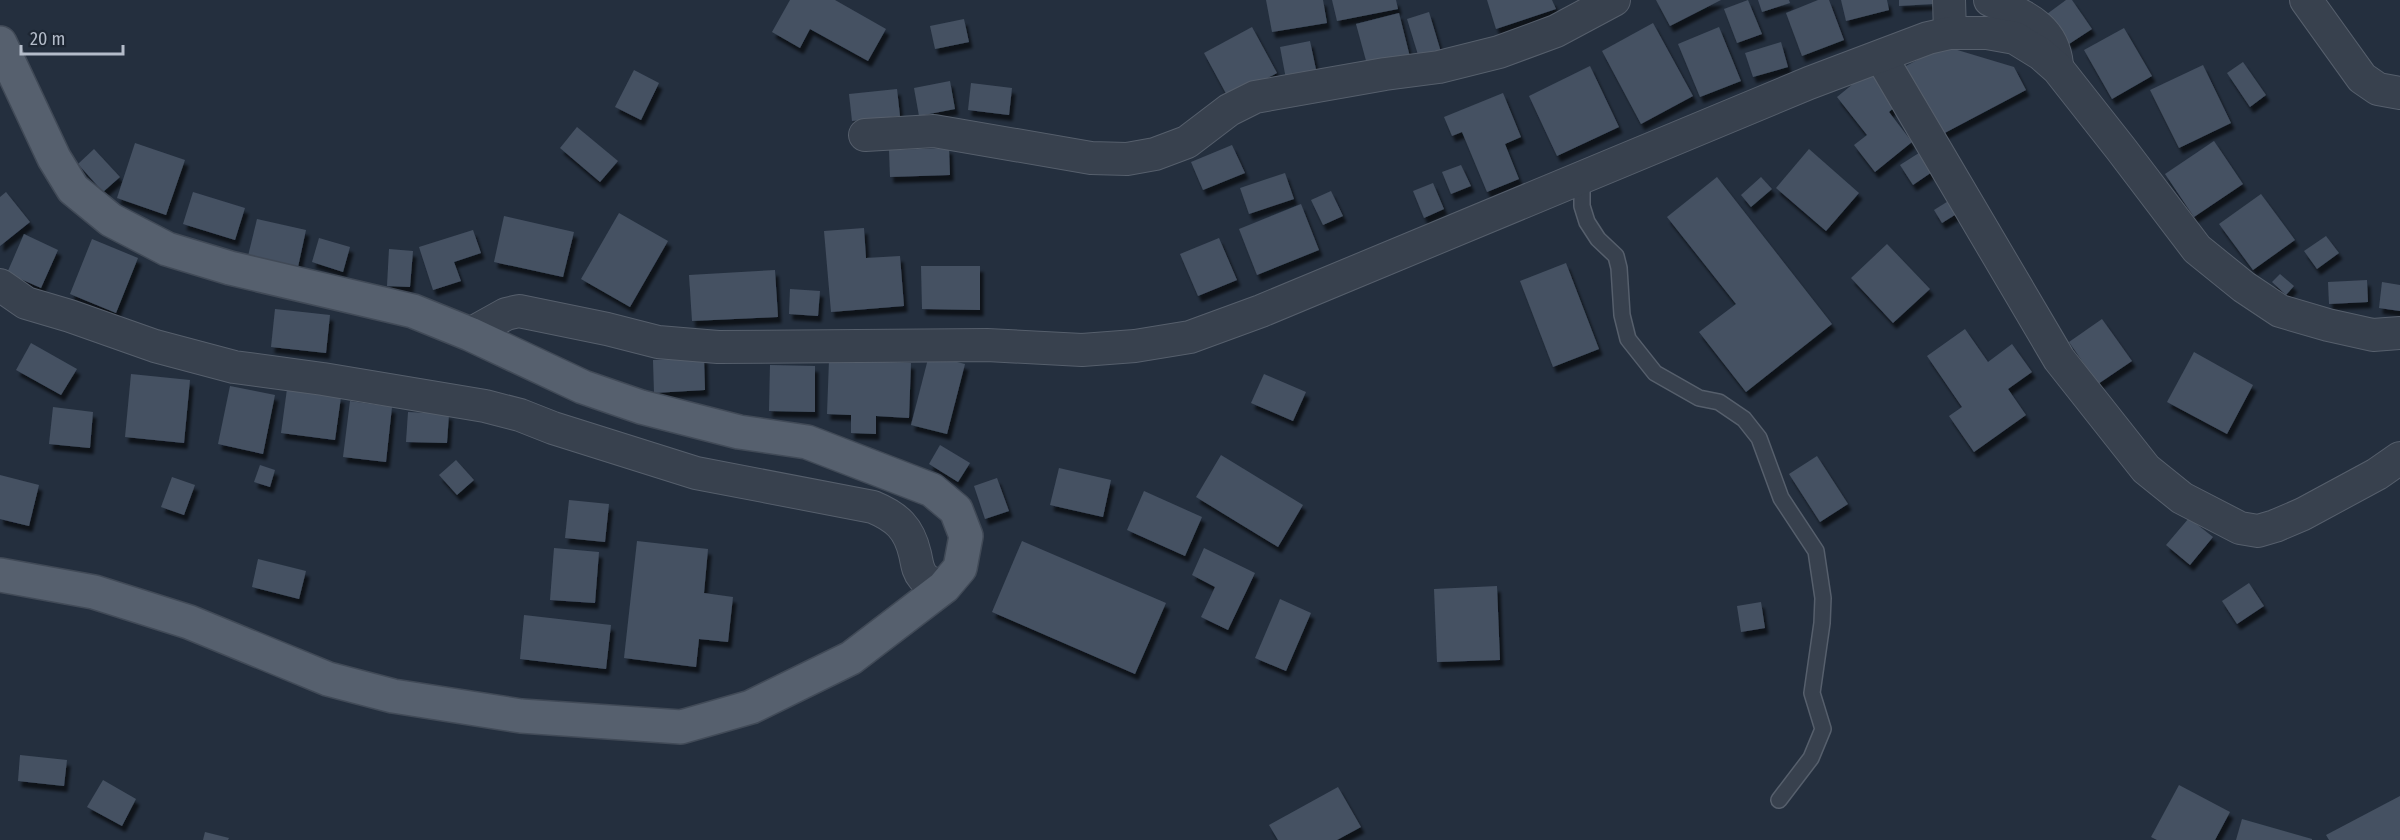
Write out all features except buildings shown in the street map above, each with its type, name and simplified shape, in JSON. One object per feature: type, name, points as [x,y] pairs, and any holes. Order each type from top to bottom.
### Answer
[{"type":"main road","points":[[0,43],[54,158],[73,189],[111,220],[166,249],[230,268],[413,311],[470,334],[583,387],[641,407],[739,432],[807,442],[932,490],[956,510],[966,536],[960,568],[944,586],[851,657],[751,707],[681,727],[521,716],[393,696],[328,679],[189,622],[94,592],[0,575]]},
{"type":"street","points":[[865,135],[934,131],[1092,158],[1127,159],[1155,154],[1187,142],[1229,110],[1255,97],[1439,67],[1499,52],[1556,30],[1614,0]]},
{"type":"street","points":[[1948,0],[1950,33]]},
{"type":"street","points":[[1990,0],[2034,22],[2047,35],[2056,52],[2058,69]]},
{"type":"street","points":[[2306,0],[2362,78],[2378,89],[2400,93]]},
{"type":"street","points":[[470,334],[506,314],[519,311],[607,328],[658,342],[718,346],[987,345],[1082,350],[1135,346],[1190,337],[1809,83],[1928,38],[1950,33],[1987,33],[2015,38],[2041,54],[2058,69],[2115,140],[2197,249],[2244,287],[2280,311],[2328,326],[2373,334],[2400,333]]},
{"type":"street","points":[[1881,57],[2060,359],[2146,469],[2182,498],[2240,528],[2258,531],[2302,514],[2377,474],[2400,458]]},
{"type":"street","points":[[0,285],[26,303],[155,346],[234,367],[323,379],[485,406],[520,415],[553,428],[696,473],[873,507],[891,514],[903,525],[913,545],[918,570],[930,582],[944,586]]},
{"type":"lane","points":[[1587,175],[1582,183],[1582,206],[1587,222],[1598,239],[1616,256],[1622,315],[1628,339],[1654,373],[1699,398],[1719,402],[1743,419],[1759,438],[1781,498],[1816,551],[1823,598],[1822,623],[1812,693],[1823,729],[1811,758],[1779,800]]}]
